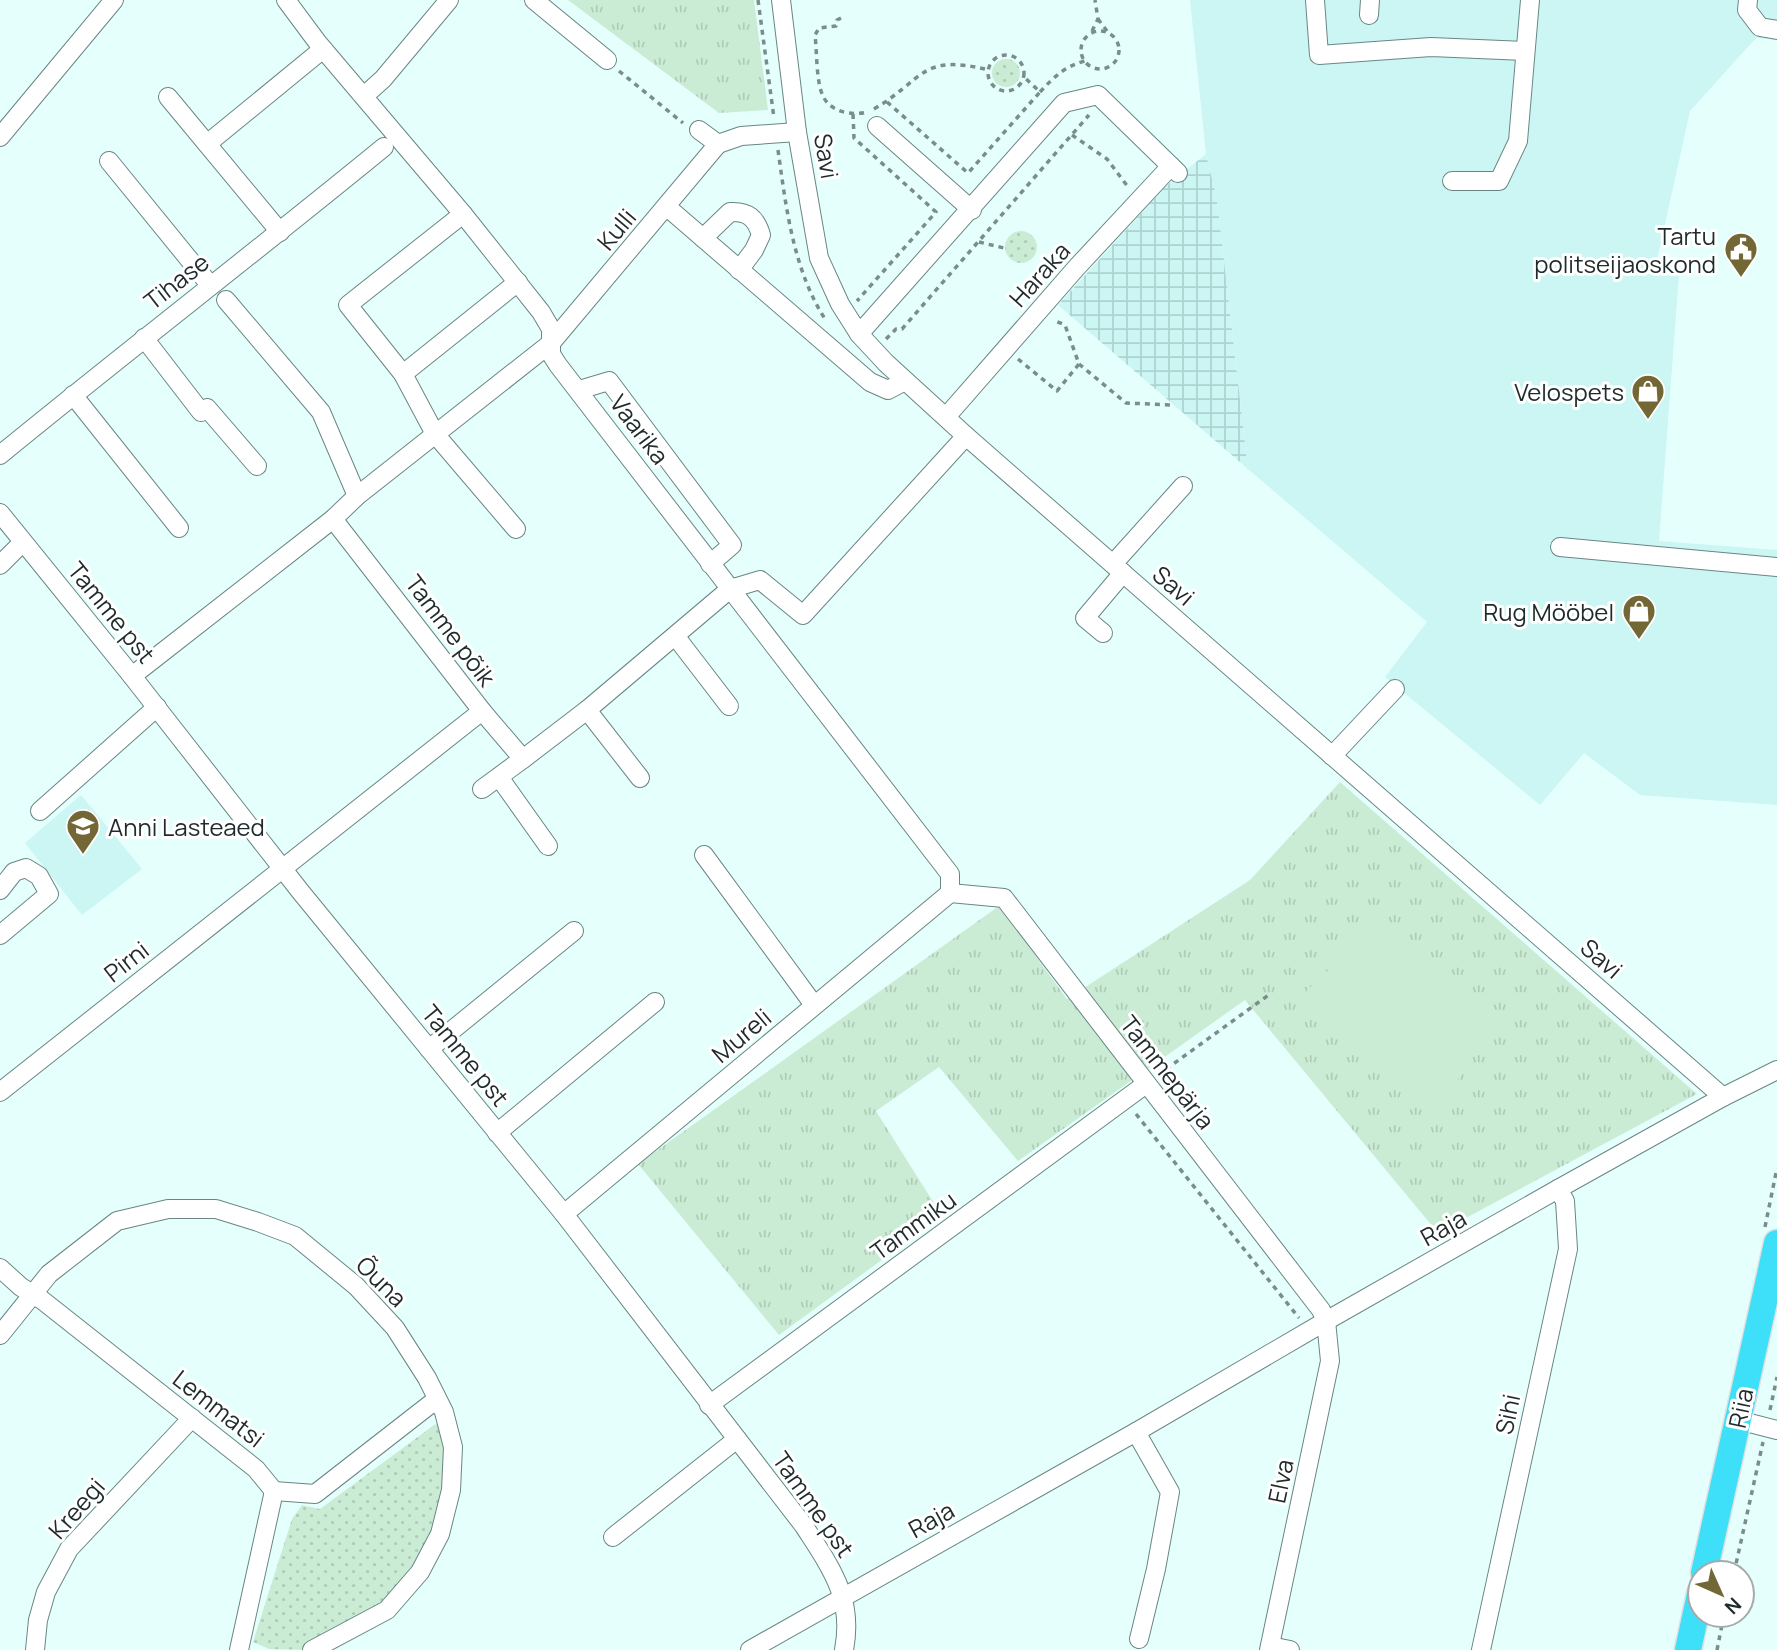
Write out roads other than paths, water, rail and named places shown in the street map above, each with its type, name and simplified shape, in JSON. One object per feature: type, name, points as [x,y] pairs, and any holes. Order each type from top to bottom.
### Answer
[{"type":"highway","name":"Riia","points":[[1709,1559],[1758,1425],[1777,1243]]},
{"type":"highway","name":"Riia","points":[[1724,1559],[1758,1425],[1777,1315]]},
{"type":"highway","points":[[1688,1650],[1692,1629]]},
{"type":"highway","points":[[1703,1650],[1708,1629]]},
{"type":"street","points":[[0,137],[114,0]]},
{"type":"street","name":"Vaarika","points":[[286,0],[323,49],[463,214],[541,312],[551,328],[551,354],[950,874],[950,893]]},
{"type":"street","points":[[364,96],[383,79],[449,0]]},
{"type":"street","points":[[534,0],[607,60]]},
{"type":"street","name":"Savi","points":[[780,0],[797,132],[819,258],[840,304],[859,334],[905,381],[966,436],[1723,1097]]},
{"type":"street","points":[[1315,0],[1319,55],[1431,47],[1525,51]]},
{"type":"street","points":[[1452,181],[1499,181],[1518,141],[1530,0]]},
{"type":"street","points":[[1748,0],[1747,10],[1760,27],[1777,30]]},
{"type":"street","points":[[207,144],[323,49]]},
{"type":"street","name":"Haraka","points":[[946,417],[1068,277],[1139,201],[1175,169],[1098,95],[1064,103],[972,210]]},
{"type":"street","points":[[168,97],[280,232]]},
{"type":"street","points":[[859,334],[972,210],[877,126]]},
{"type":"street","points":[[699,130],[718,144],[741,136],[797,132]]},
{"type":"street","name":"Kulli","points":[[333,519],[357,496],[551,343],[718,144]]},
{"type":"street","name":"Tihase","points":[[0,455],[384,147]]},
{"type":"street","points":[[109,161],[210,285]]},
{"type":"street","points":[[667,207],[870,382],[888,390],[905,381]]},
{"type":"street","points":[[703,238],[730,212],[741,212],[752,217],[761,235],[739,270]]},
{"type":"street","points":[[463,214],[348,305],[403,374],[435,434],[516,529]]},
{"type":"street","points":[[403,374],[518,282]]},
{"type":"street","points":[[226,300],[321,412],[357,496]]},
{"type":"street","points":[[144,338],[201,412],[207,408],[257,466]]},
{"type":"street","points":[[579,390],[609,381],[732,545],[710,564]]},
{"type":"street","points":[[73,395],[179,528]]},
{"type":"street","points":[[482,789],[587,710],[730,589],[760,580],[803,615],[966,436]]},
{"type":"street","points":[[1103,633],[1085,618],[1118,569],[1184,486]]},
{"type":"street","name":"Tamme pst","points":[[0,513],[157,707],[283,869],[564,1214],[804,1526],[834,1575],[843,1598],[848,1625],[844,1650]]},
{"type":"street","points":[[132,676],[333,519]]},
{"type":"street","name":"Tamme põik","points":[[333,519],[523,759]]},
{"type":"street","points":[[0,565],[23,542]]},
{"type":"street","points":[[1560,547],[1777,567]]},
{"type":"street","points":[[676,637],[729,706]]},
{"type":"street","points":[[1332,756],[1395,689]]},
{"type":"street","points":[[40,811],[157,707]]},
{"type":"street","name":"Pirni","points":[[0,1092],[482,710]]},
{"type":"street","points":[[587,710],[640,778]]},
{"type":"street","points":[[499,777],[548,846]]},
{"type":"street","points":[[704,855],[814,1005]]},
{"type":"street","points":[[0,890],[14,872],[26,868],[39,876],[49,894],[0,934]]},
{"type":"street","name":"Mureli","points":[[564,1214],[950,893]]},
{"type":"street","name":"Tammepärja","points":[[950,893],[1004,898],[1321,1310],[1326,1321]]},
{"type":"street","points":[[429,1049],[574,931]]},
{"type":"street","points":[[497,1133],[655,1002]]},
{"type":"street","name":"Raja","points":[[750,1650],[1559,1189],[1723,1097],[1777,1070]]},
{"type":"street","name":"Tammiku","points":[[709,1405],[1146,1084]]},
{"type":"street","name":"Sihi","points":[[1481,1650],[1568,1249],[1565,1201],[1559,1189]]},
{"type":"street","name":"Õuna","points":[[0,1335],[49,1275],[117,1221],[168,1209],[216,1209],[295,1236],[356,1286],[395,1328],[427,1378],[444,1412],[453,1447],[451,1490],[440,1534],[420,1572],[387,1610],[312,1650]]},
{"type":"street","name":"Lemmatsi","points":[[0,1268],[256,1469],[274,1491]]},
{"type":"street","name":"Elva","points":[[1270,1648],[1329,1361],[1326,1321]]},
{"type":"street","points":[[239,1650],[274,1491],[315,1494],[437,1399]]},
{"type":"street","name":"Kreegi","points":[[35,1650],[38,1620],[46,1591],[69,1549],[192,1418]]},
{"type":"street","points":[[1136,1432],[1170,1492],[1156,1569],[1139,1639]]},
{"type":"street","points":[[613,1537],[737,1439]]},
{"type":"street","points":[[1270,1648],[1290,1650]]},
{"type":"place","name":"Tartu politseijaoskond","points":[[1741,279]]},
{"type":"place","name":"Velospets","points":[[1648,421]]},
{"type":"place","name":"Rug Mööbel","points":[[1639,641]]},
{"type":"place","name":"Anni Lasteaed","points":[[83,856]]}]
